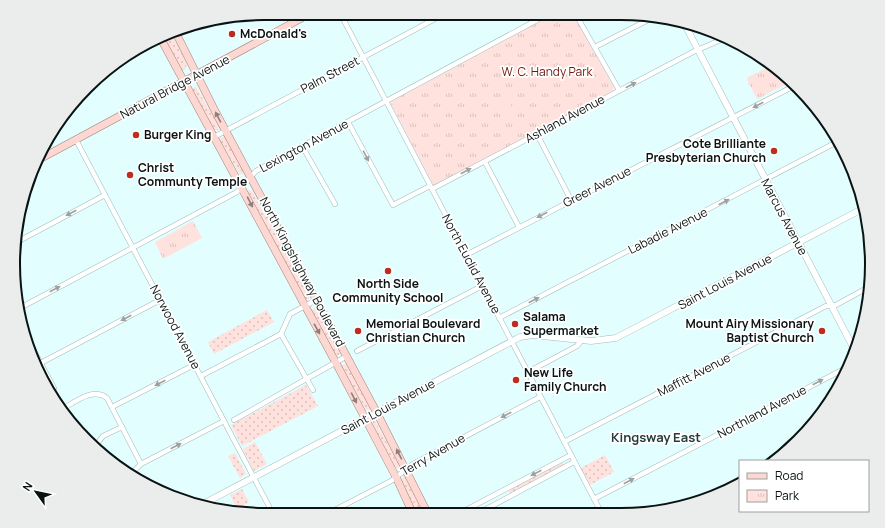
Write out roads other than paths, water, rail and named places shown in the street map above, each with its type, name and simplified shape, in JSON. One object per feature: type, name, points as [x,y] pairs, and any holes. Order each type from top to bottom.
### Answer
[{"type":"main road","name":"Natural Bridge Avenue","points":[[45,156],[299,20]]},
{"type":"main road","name":"North Kingshighway Boulevard","points":[[178,36],[196,75],[378,413],[425,508]]},
{"type":"main road","name":"North Kingshighway Boulevard","points":[[163,42],[336,363],[396,477],[410,508]]},
{"type":"street","name":"North Euclid Avenue","points":[[344,20],[599,508]]},
{"type":"street","name":"Palm Street","points":[[214,137],[433,20]]},
{"type":"street","name":"Lexington Avenue","points":[[24,306],[237,192],[256,171],[537,20]]},
{"type":"street","points":[[579,20],[619,90]]},
{"type":"street","points":[[595,47],[645,22]]},
{"type":"street","name":"Marcus Avenue","points":[[687,29],[732,118],[851,344]]},
{"type":"street","name":"Ashland Avenue","points":[[348,122],[393,205],[485,162],[619,90],[719,41]]},
{"type":"street","name":"Greer Avenue","points":[[466,255],[790,88]]},
{"type":"street","points":[[537,134],[571,200]]},
{"type":"street","name":"Norwood Avenue","points":[[76,140],[270,508]]},
{"type":"street","name":"Labadie Avenue","points":[[499,318],[765,181],[833,144]]},
{"type":"street","points":[[302,146],[335,204]]},
{"type":"street","points":[[485,162],[519,227]]},
{"type":"street","points":[[22,240],[105,195]]},
{"type":"street","name":"Saint Louis Avenue","points":[[208,501],[522,336],[533,335],[581,341],[604,340],[626,334],[859,211]]},
{"type":"street","points":[[357,351],[482,286]]},
{"type":"street","name":"Maffitt Avenue","points":[[564,442],[826,306],[836,305],[863,290]]},
{"type":"street","points":[[41,363],[160,300]]},
{"type":"street","points":[[201,376],[280,334],[290,314],[316,300]]},
{"type":"street","points":[[280,334],[313,390]]},
{"type":"street","points":[[528,372],[577,346],[581,341]]},
{"type":"street","points":[[234,420],[347,356]]},
{"type":"street","points":[[112,407],[194,365]]},
{"type":"street","name":"Northland Avenue","points":[[594,499],[840,371]]},
{"type":"street","points":[[66,407],[93,393],[101,393],[107,398],[141,464]]},
{"type":"street","name":"Terry Avenue","points":[[338,508],[540,396]]},
{"type":"street","points":[[135,471],[141,464],[224,421]]},
{"type":"street","points":[[98,443],[103,436],[122,427]]},
{"type":"street","points":[[469,508],[571,455]]},
{"type":"street","points":[[488,508],[574,462]]},
{"type":"place","name":"McDonald's","points":[[232,34]]},
{"type":"place","name":"Burger King","points":[[136,135]]},
{"type":"place","name":"Cote Brilliante Presbyterian Church","points":[[774,151]]},
{"type":"place","name":"Christ Communty Temple","points":[[130,175]]},
{"type":"place","name":"North Side Community School","points":[[388,271]]},
{"type":"place","name":"Salama Supermarket","points":[[515,324]]},
{"type":"place","name":"Memorial Boulevard Christian Church","points":[[358,331]]},
{"type":"place","name":"Mount Airy Missionary Baptist Church","points":[[822,331]]},
{"type":"place","name":"New Life Family Church","points":[[516,380]]},
{"type":"district","name":"Kingsway East","points":[[656,437]]},
{"type":"park label","name":"W. C. Handy Park","points":[[547,72]]}]
